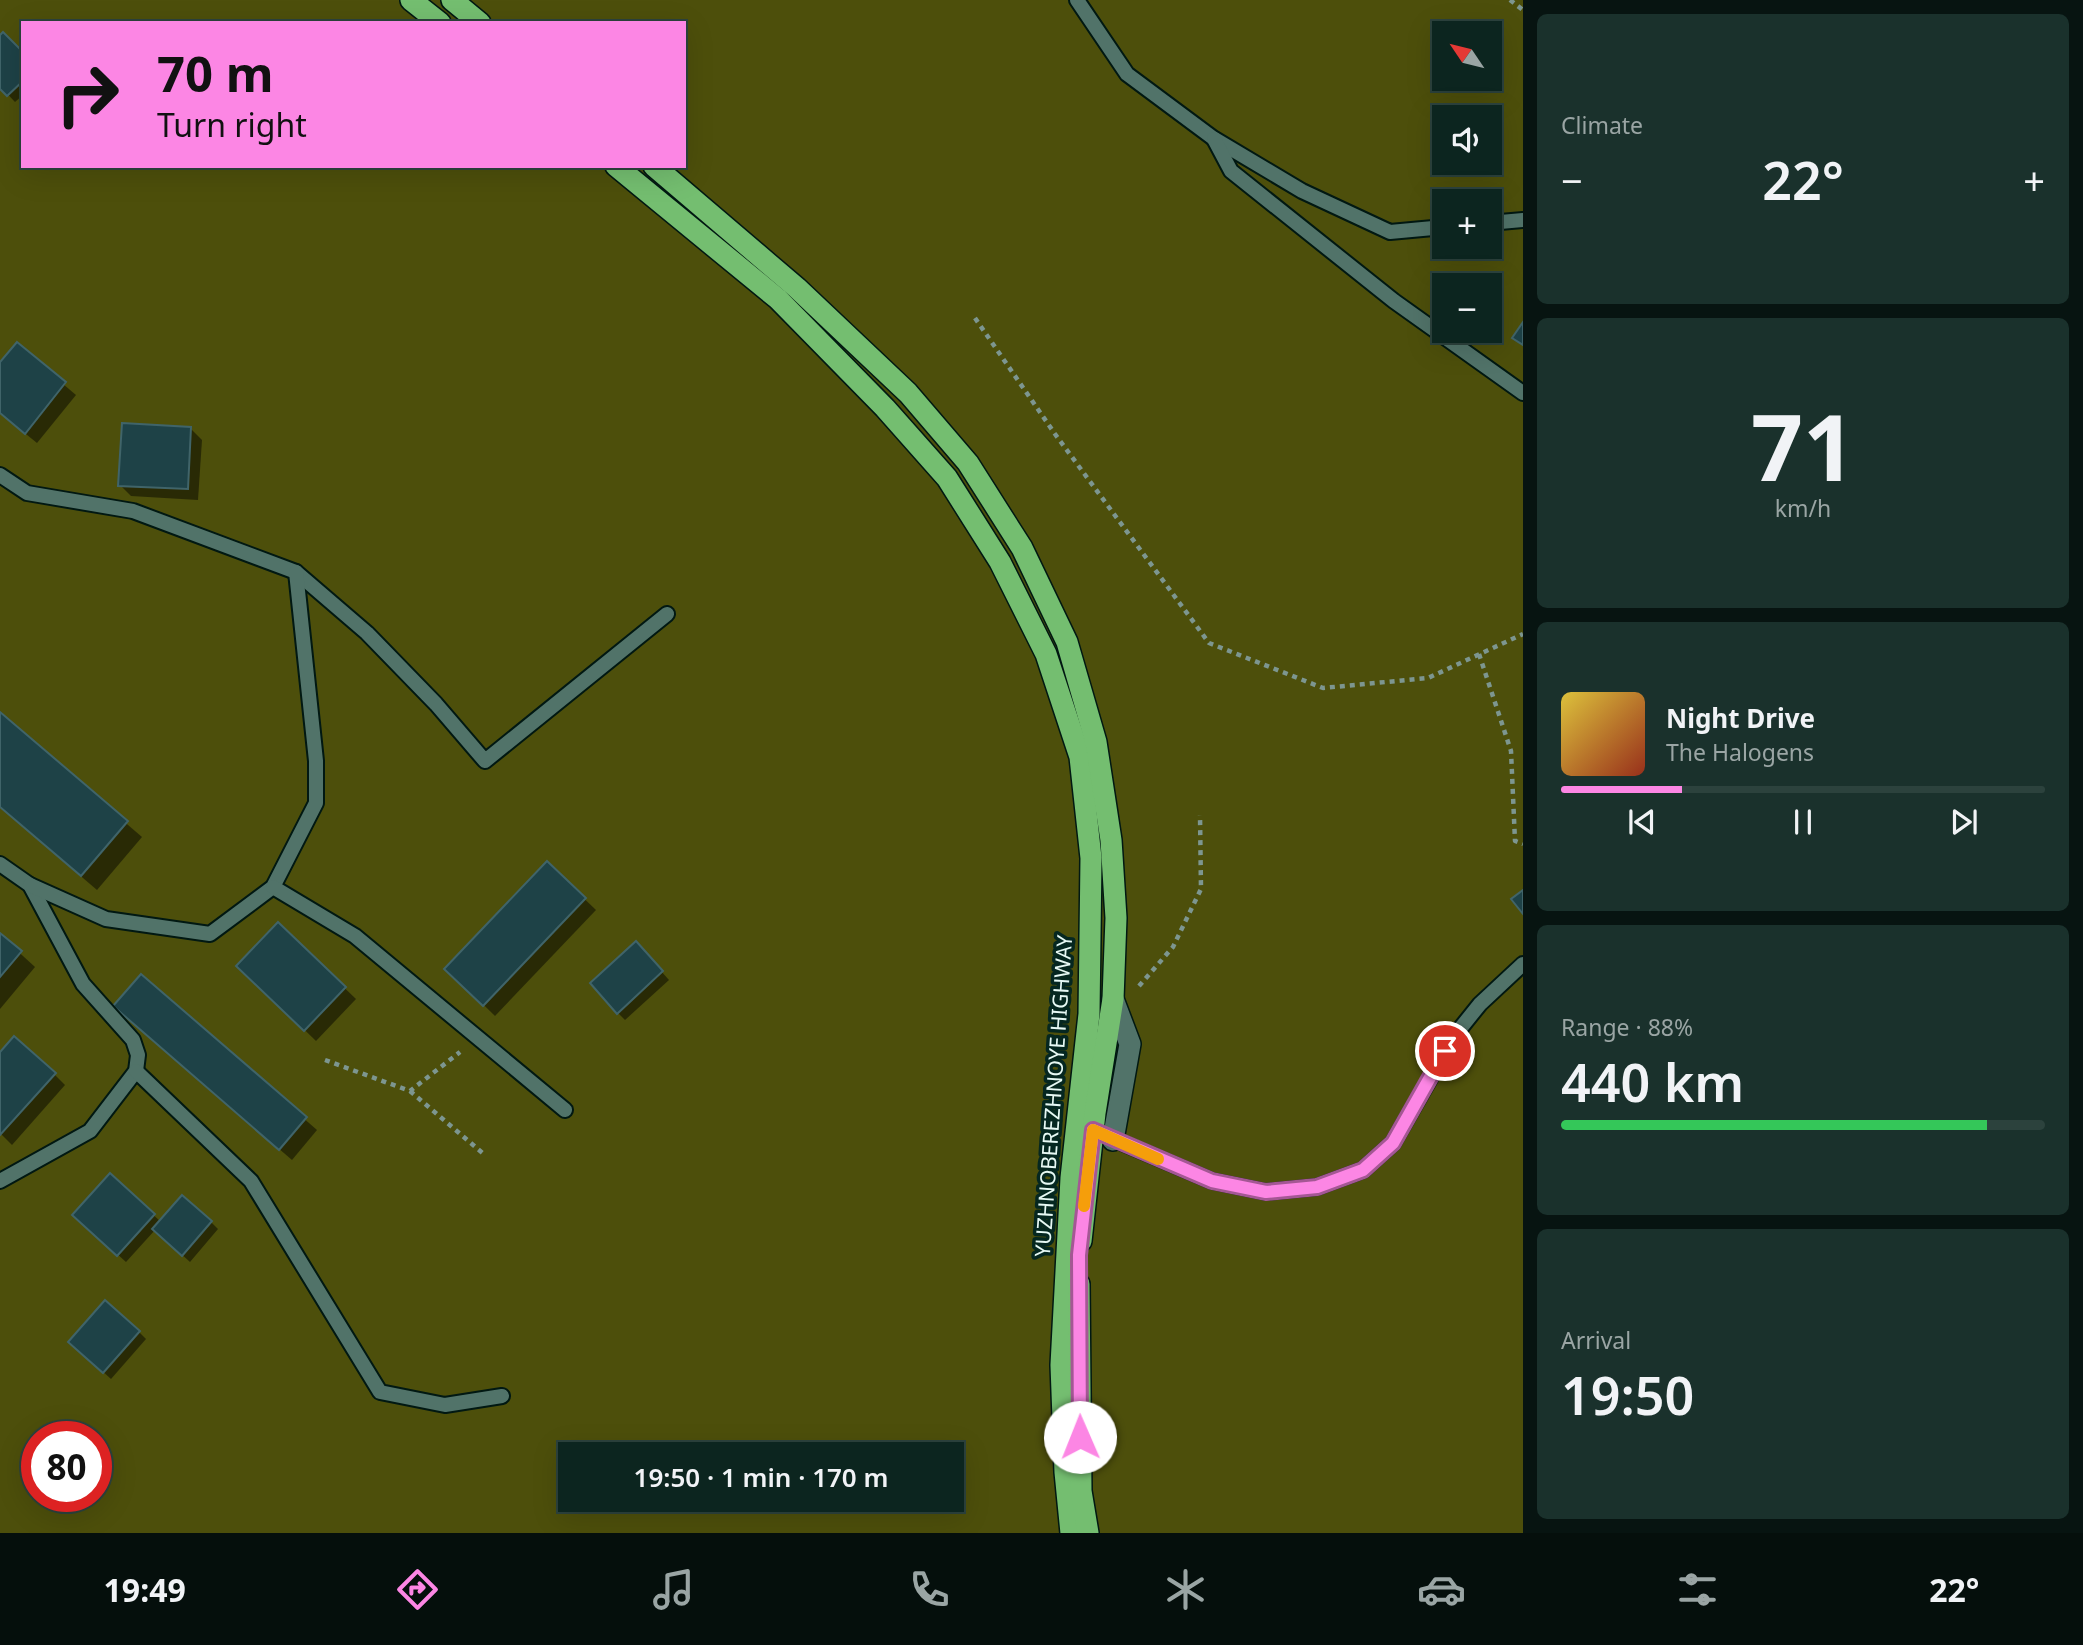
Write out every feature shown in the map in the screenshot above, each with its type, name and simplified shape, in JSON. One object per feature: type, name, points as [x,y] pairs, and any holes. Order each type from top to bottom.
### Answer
[{"type":"highway","points":[[411,0],[437,21]]},
{"type":"highway","points":[[452,0],[478,21]]},
{"type":"highway","name":"YUZHNOBEREZHNOYE HIGHWAY","points":[[618,168],[778,299],[885,408],[947,478],[1000,562],[1046,654],[1080,757],[1091,858],[1089,1014],[1085,1057],[1086,1126],[1078,1301],[1081,1491],[1088,1533]]},
{"type":"highway","name":"YUZHNOBEREZHNOYE HIGHWAY","points":[[656,168],[797,288],[908,393],[968,463],[1022,548],[1067,642],[1096,742],[1111,840],[1116,918],[1116,1005],[1071,1178],[1061,1365],[1065,1472],[1071,1533]]},
{"type":"street","points":[[1113,1140],[1130,1044],[1116,1005]]},
{"type":"lane","points":[[1077,0],[1127,74],[1213,138],[1302,191],[1390,232],[1432,228]]},
{"type":"lane","points":[[1213,138],[1231,172],[1394,301],[1523,393]]},
{"type":"lane","points":[[1502,222],[1523,220]]},
{"type":"lane","points":[[0,475],[27,494],[133,511],[296,572],[367,634],[436,704],[485,761],[667,614]]},
{"type":"lane","points":[[0,864],[30,885],[106,919],[210,934],[273,887],[316,803],[316,761],[296,572]]},
{"type":"lane","points":[[0,1181],[90,1131],[136,1071],[138,1055],[133,1040],[83,984],[30,885]]},
{"type":"lane","points":[[273,887],[355,936],[565,1110]]},
{"type":"lane","points":[[1086,1126],[1212,1181],[1266,1192],[1317,1187],[1363,1170],[1393,1143],[1455,1035],[1480,1004],[1523,964]]},
{"type":"lane","points":[[136,1071],[251,1181],[380,1392],[445,1405],[502,1396]]},
{"type":"path","points":[[1510,0],[1523,10]]},
{"type":"path","points":[[975,318],[1055,434],[1209,643],[1323,688],[1428,678],[1523,634]]},
{"type":"path","points":[[1479,654],[1511,751],[1515,841],[1523,844]]},
{"type":"path","points":[[1116,1005],[1173,947],[1201,889],[1200,815]]},
{"type":"path","points":[[411,1091],[477,1038]]},
{"type":"path","points":[[325,1060],[411,1091],[486,1156]]},
{"type":"shaded area","points":[[0,0],[1523,0],[1523,1533],[0,1533]]},
{"type":"building","points":[[3,32],[21,50],[21,83],[7,96],[0,89],[0,35]]},
{"type":"building","points":[[1523,322],[1523,345],[1512,338]]},
{"type":"building","points":[[17,342],[66,382],[25,434],[0,413],[0,362]]},
{"type":"building","points":[[122,423],[191,427],[188,489],[118,486]]},
{"type":"building","points":[[0,712],[128,821],[81,876],[0,807]]},
{"type":"building","points":[[547,861],[586,898],[483,1006],[444,969]]},
{"type":"building","points":[[1523,890],[1523,914],[1511,899]]},
{"type":"building","points":[[278,922],[346,987],[304,1031],[236,966]]},
{"type":"building","points":[[0,933],[22,951],[0,977]]},
{"type":"building","points":[[636,941],[663,971],[617,1014],[590,983]]},
{"type":"building","points":[[141,974],[307,1117],[279,1150],[113,1006]]},
{"type":"building","points":[[14,1036],[56,1073],[0,1135],[0,1052]]},
{"type":"building","points":[[110,1173],[155,1214],[117,1256],[72,1215]]},
{"type":"building","points":[[182,1195],[212,1221],[182,1256],[152,1229]]},
{"type":"building","points":[[105,1300],[140,1331],[103,1373],[68,1342]]},
{"type":"slow traffic","points":[[1084,1206],[1093,1130],[1158,1159]]},
{"type":"route","points":[[1080,1437],[1079,1255],[1093,1130],[1212,1181],[1266,1192],[1317,1187],[1363,1170],[1393,1143],[1445,1051]]}]
